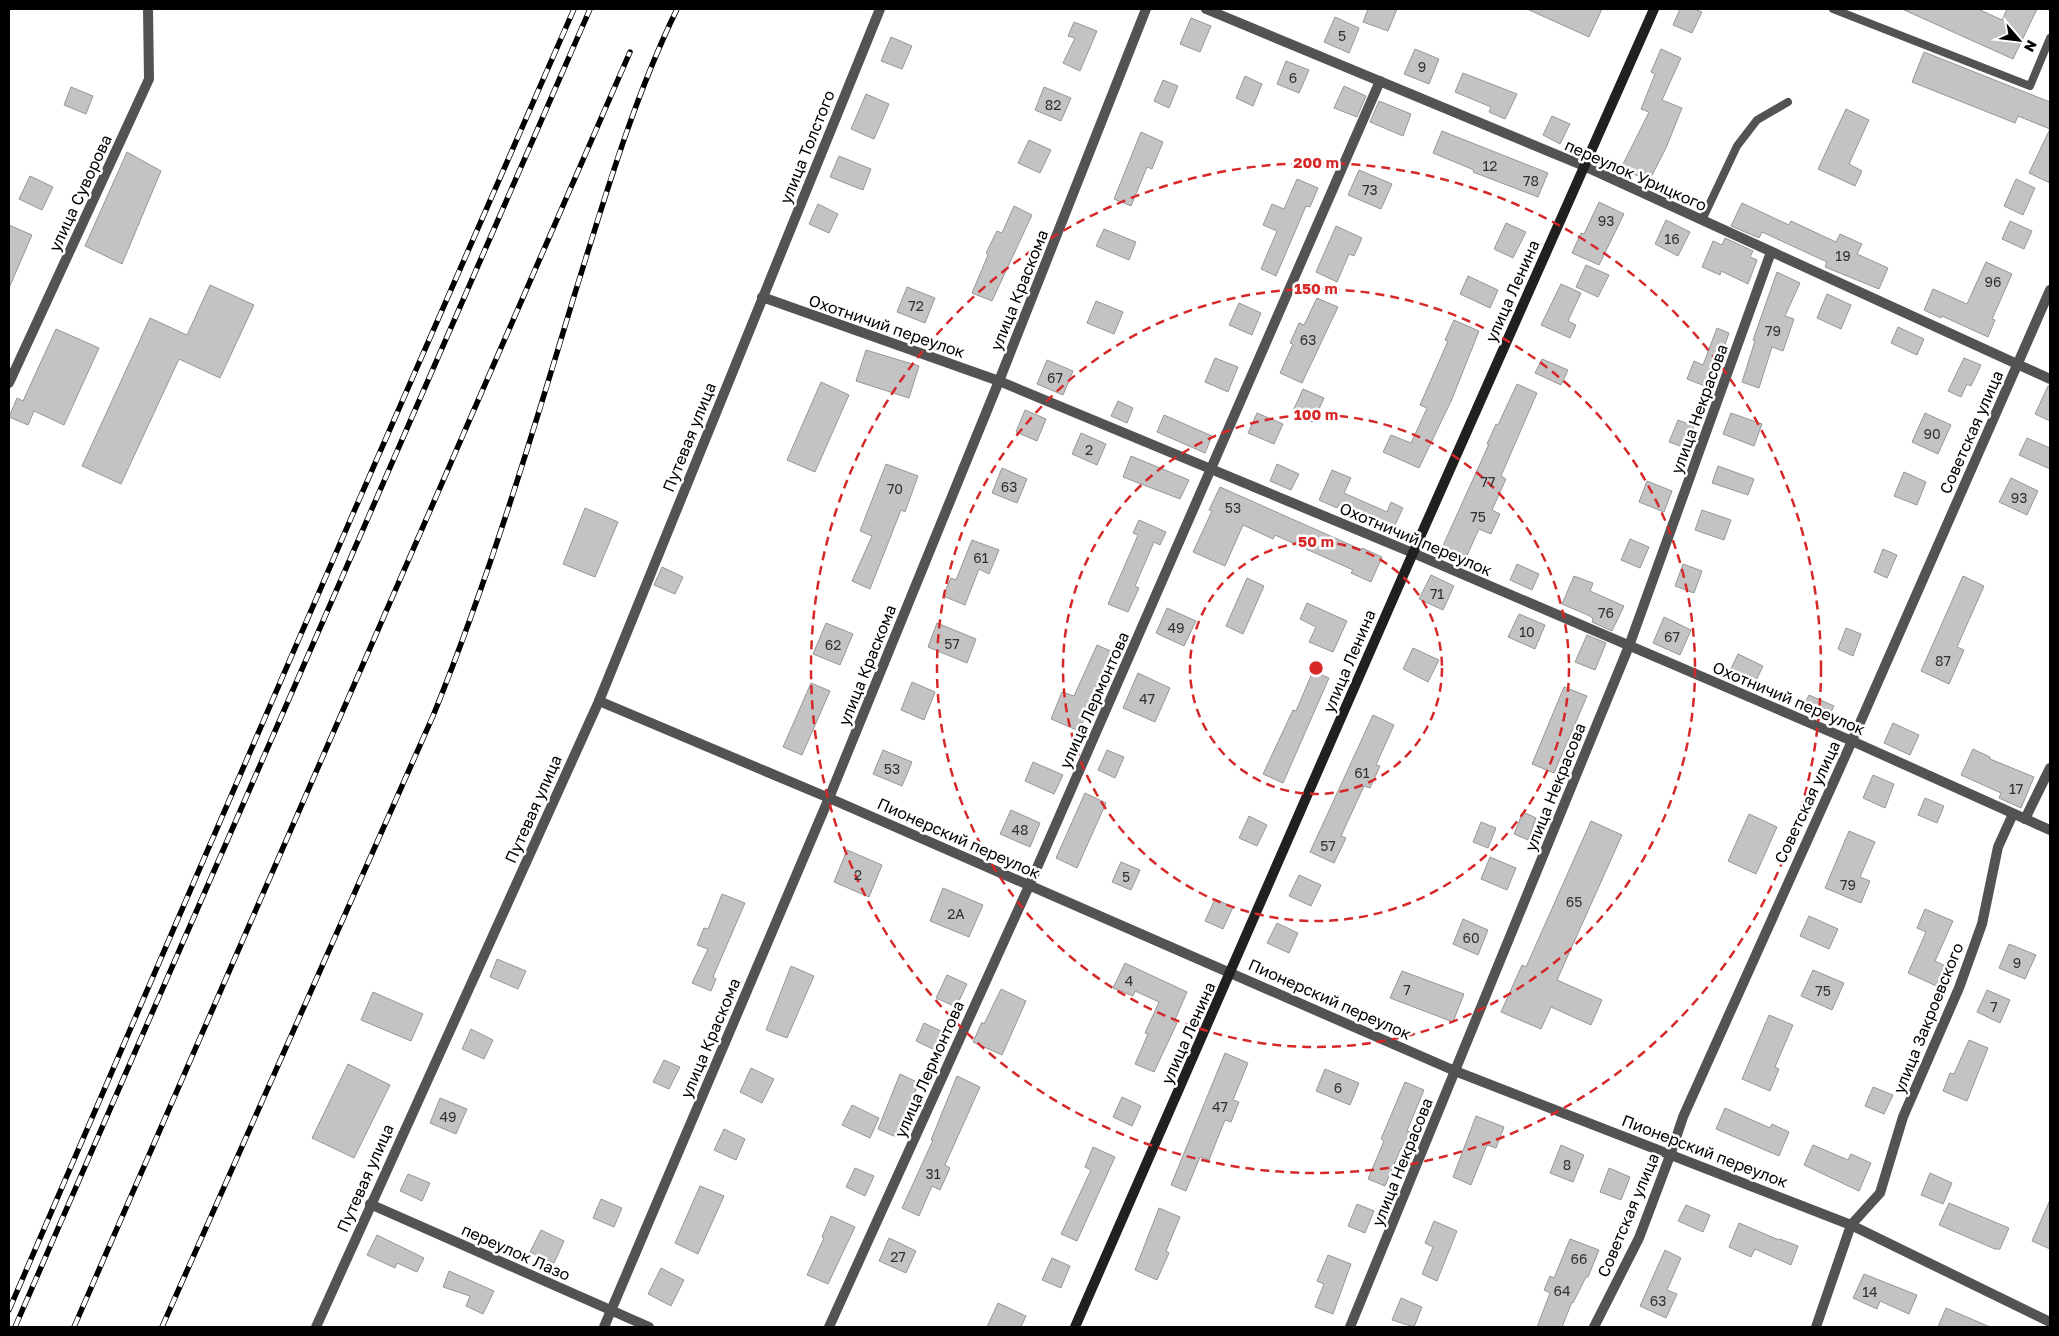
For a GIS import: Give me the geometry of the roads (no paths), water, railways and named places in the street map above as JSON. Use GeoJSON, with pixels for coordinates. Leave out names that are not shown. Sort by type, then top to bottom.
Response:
{"type":"FeatureCollection","features":[{"type":"Feature","properties":{"kind":"main road","name":"улица Ленина"},"geometry":{"type":"LineString","coordinates":[[1075,1327],[1413,553],[1654,9]]}},
{"type":"Feature","properties":{"kind":"street","name":"улица Суворова"},"geometry":{"type":"LineString","coordinates":[[9,383],[149,79],[148,9]]}},
{"type":"Feature","properties":{"kind":"street","name":"улица Толстого"},"geometry":{"type":"LineString","coordinates":[[762,297],[880,9]]}},
{"type":"Feature","properties":{"kind":"street","name":"улица Краскома"},"geometry":{"type":"LineString","coordinates":[[604,1327],[829,798],[999,381],[1146,9]]}},
{"type":"Feature","properties":{"kind":"street","name":"переулок Урицкого"},"geometry":{"type":"LineString","coordinates":[[1206,9],[1584,166],[2050,378]]}},
{"type":"Feature","properties":{"kind":"street","name":"улица Лермонтова"},"geometry":{"type":"LineString","coordinates":[[829,1327],[1029,886],[1380,81]]}},
{"type":"Feature","properties":{"kind":"street","name":"улица Некрасова"},"geometry":{"type":"LineString","coordinates":[[1350,1327],[1629,646],[1771,252]]}},
{"type":"Feature","properties":{"kind":"street","name":"Советская улица"},"geometry":{"type":"LineString","coordinates":[[1594,1327],[1639,1238],[1683,1117],[1852,741],[2050,290]]}},
{"type":"Feature","properties":{"kind":"street","name":"Охотничий переулок"},"geometry":{"type":"LineString","coordinates":[[762,297],[999,381],[1413,553],[1852,741],[2050,830]]}},
{"type":"Feature","properties":{"kind":"street","name":"Путевая улица"},"geometry":{"type":"LineString","coordinates":[[316,1327],[599,701],[762,297]]}},
{"type":"Feature","properties":{"kind":"street","name":"Пионерский переулок"},"geometry":{"type":"LineString","coordinates":[[599,701],[829,798],[1455,1071],[1671,1153],[1851,1225],[2050,1322]]}},
{"type":"Feature","properties":{"kind":"street"},"geometry":{"type":"LineString","coordinates":[[2025,819],[2050,768]]}},
{"type":"Feature","properties":{"kind":"street","name":"улица Закроевского"},"geometry":{"type":"LineString","coordinates":[[1851,1225],[1880,1193],[1903,1117],[1959,988],[1982,924],[1998,847],[2013,814]]}},
{"type":"Feature","properties":{"kind":"street","name":"переулок Лазо"},"geometry":{"type":"LineString","coordinates":[[370,1204],[649,1327]]}},
{"type":"Feature","properties":{"kind":"street"},"geometry":{"type":"LineString","coordinates":[[1816,1327],[1851,1225]]}},
{"type":"Feature","properties":{"kind":"lane"},"geometry":{"type":"LineString","coordinates":[[1833,9],[2030,86],[2050,38]]}},
{"type":"Feature","properties":{"kind":"lane"},"geometry":{"type":"LineString","coordinates":[[1702,220],[1737,146],[1757,120],[1788,102]]}},
{"type":"Feature","properties":{"kind":"railway"},"geometry":{"type":"LineString","coordinates":[[9,1310],[355,509],[574,9]]}},
{"type":"Feature","properties":{"kind":"railway"},"geometry":{"type":"LineString","coordinates":[[15,1327],[590,9]]}},
{"type":"Feature","properties":{"kind":"railway"},"geometry":{"type":"LineString","coordinates":[[162,1327],[433,716],[473,612],[509,506],[597,221],[633,114],[661,43],[677,9]]}},
{"type":"Feature","properties":{"kind":"railway"},"geometry":{"type":"LineString","coordinates":[[74,1327],[630,52]]}}]}
